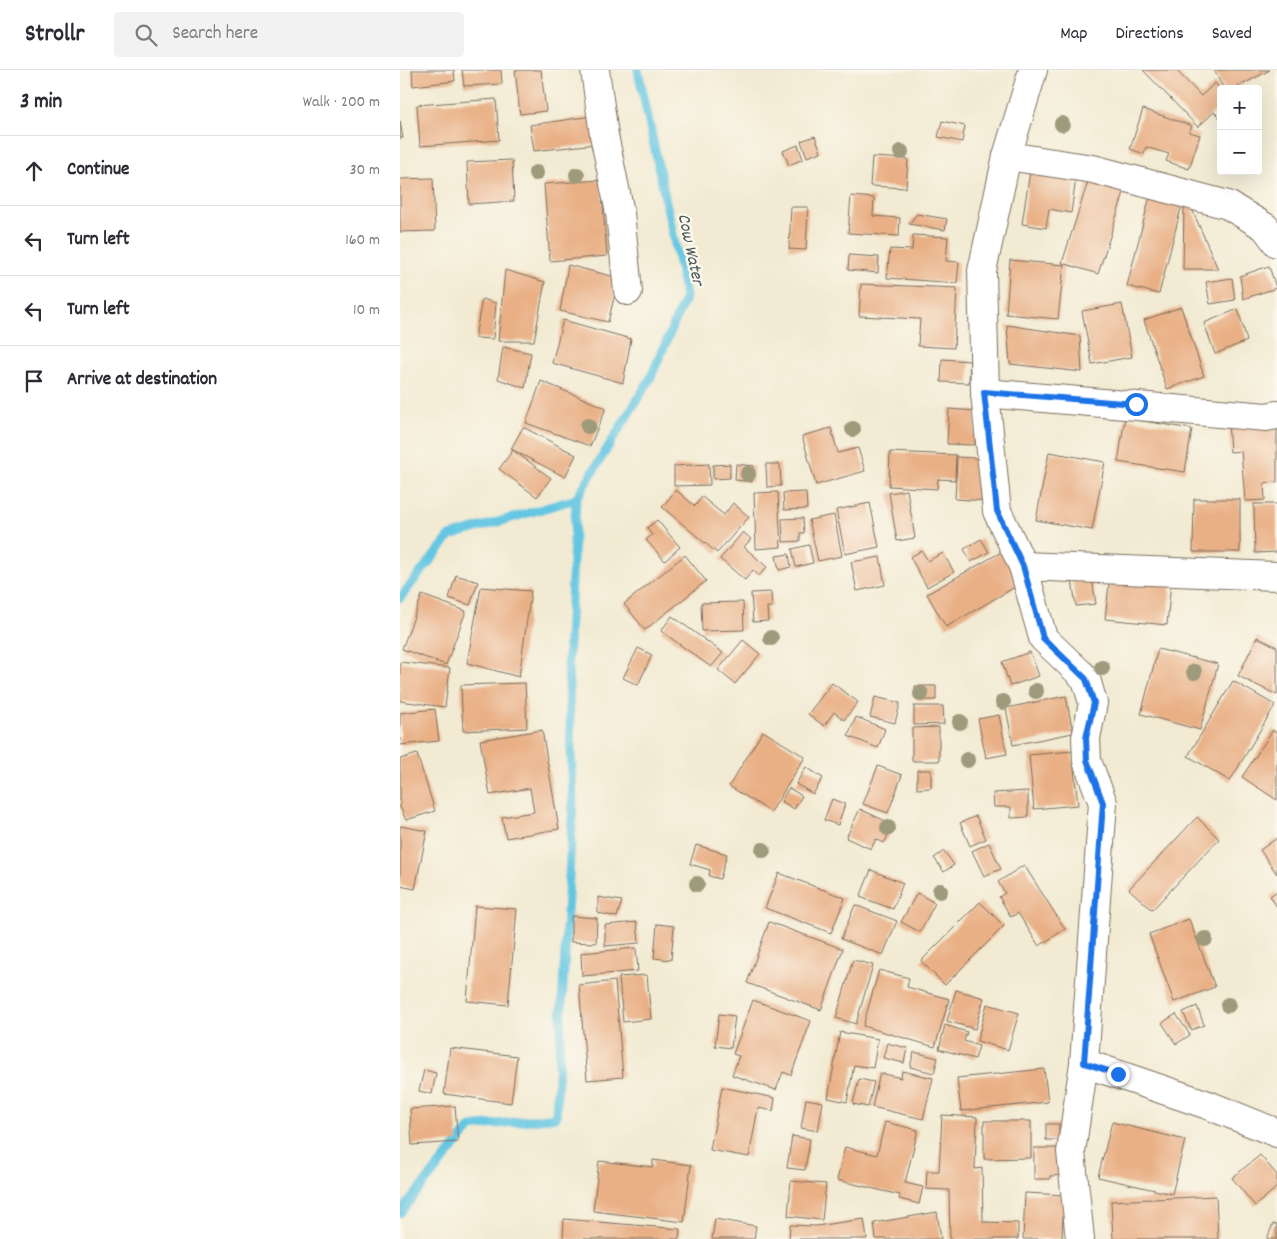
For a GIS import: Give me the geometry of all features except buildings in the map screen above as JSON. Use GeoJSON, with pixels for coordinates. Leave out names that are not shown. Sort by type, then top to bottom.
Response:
{"type":"FeatureCollection","features":[{"type":"Feature","properties":{"kind":"street"},"geometry":{"type":"LineString","coordinates":[[595,70],[604,135],[620,213],[628,291]]}},
{"type":"Feature","properties":{"kind":"street"},"geometry":{"type":"LineString","coordinates":[[1033,70],[1007,156],[982,271],[984,392],[997,511],[1023,566],[1043,638],[1086,679],[1094,703],[1086,738],[1087,760],[1103,803],[1084,1063],[1070,1152],[1080,1239]]}},
{"type":"Feature","properties":{"kind":"street"},"geometry":{"type":"LineString","coordinates":[[1007,156],[1094,169],[1228,205],[1265,227],[1277,243]]}},
{"type":"Feature","properties":{"kind":"street"},"geometry":{"type":"LineString","coordinates":[[984,392],[1266,417],[1277,415]]}},
{"type":"Feature","properties":{"kind":"street"},"geometry":{"type":"LineString","coordinates":[[1023,566],[1277,576]]}},
{"type":"Feature","properties":{"kind":"street"},"geometry":{"type":"LineString","coordinates":[[1084,1063],[1208,1105],[1277,1132]]}},
{"type":"Feature","properties":{"kind":"waterway","name":"Cow Water"},"geometry":{"type":"LineString","coordinates":[[400,1213],[471,1127],[556,1117],[573,803],[568,661],[576,499],[650,379],[686,296],[638,70]]}},
{"type":"Feature","properties":{"kind":"waterway"},"geometry":{"type":"LineString","coordinates":[[400,598],[450,536],[576,499]]}},
{"type":"Feature","properties":{"kind":"route"},"geometry":{"type":"LineString","coordinates":[[1118,1074],[1084,1063],[1103,803],[1087,760],[1086,738],[1094,703],[1086,679],[1043,638],[1023,566],[997,511],[984,392],[1136,404]]}}]}
